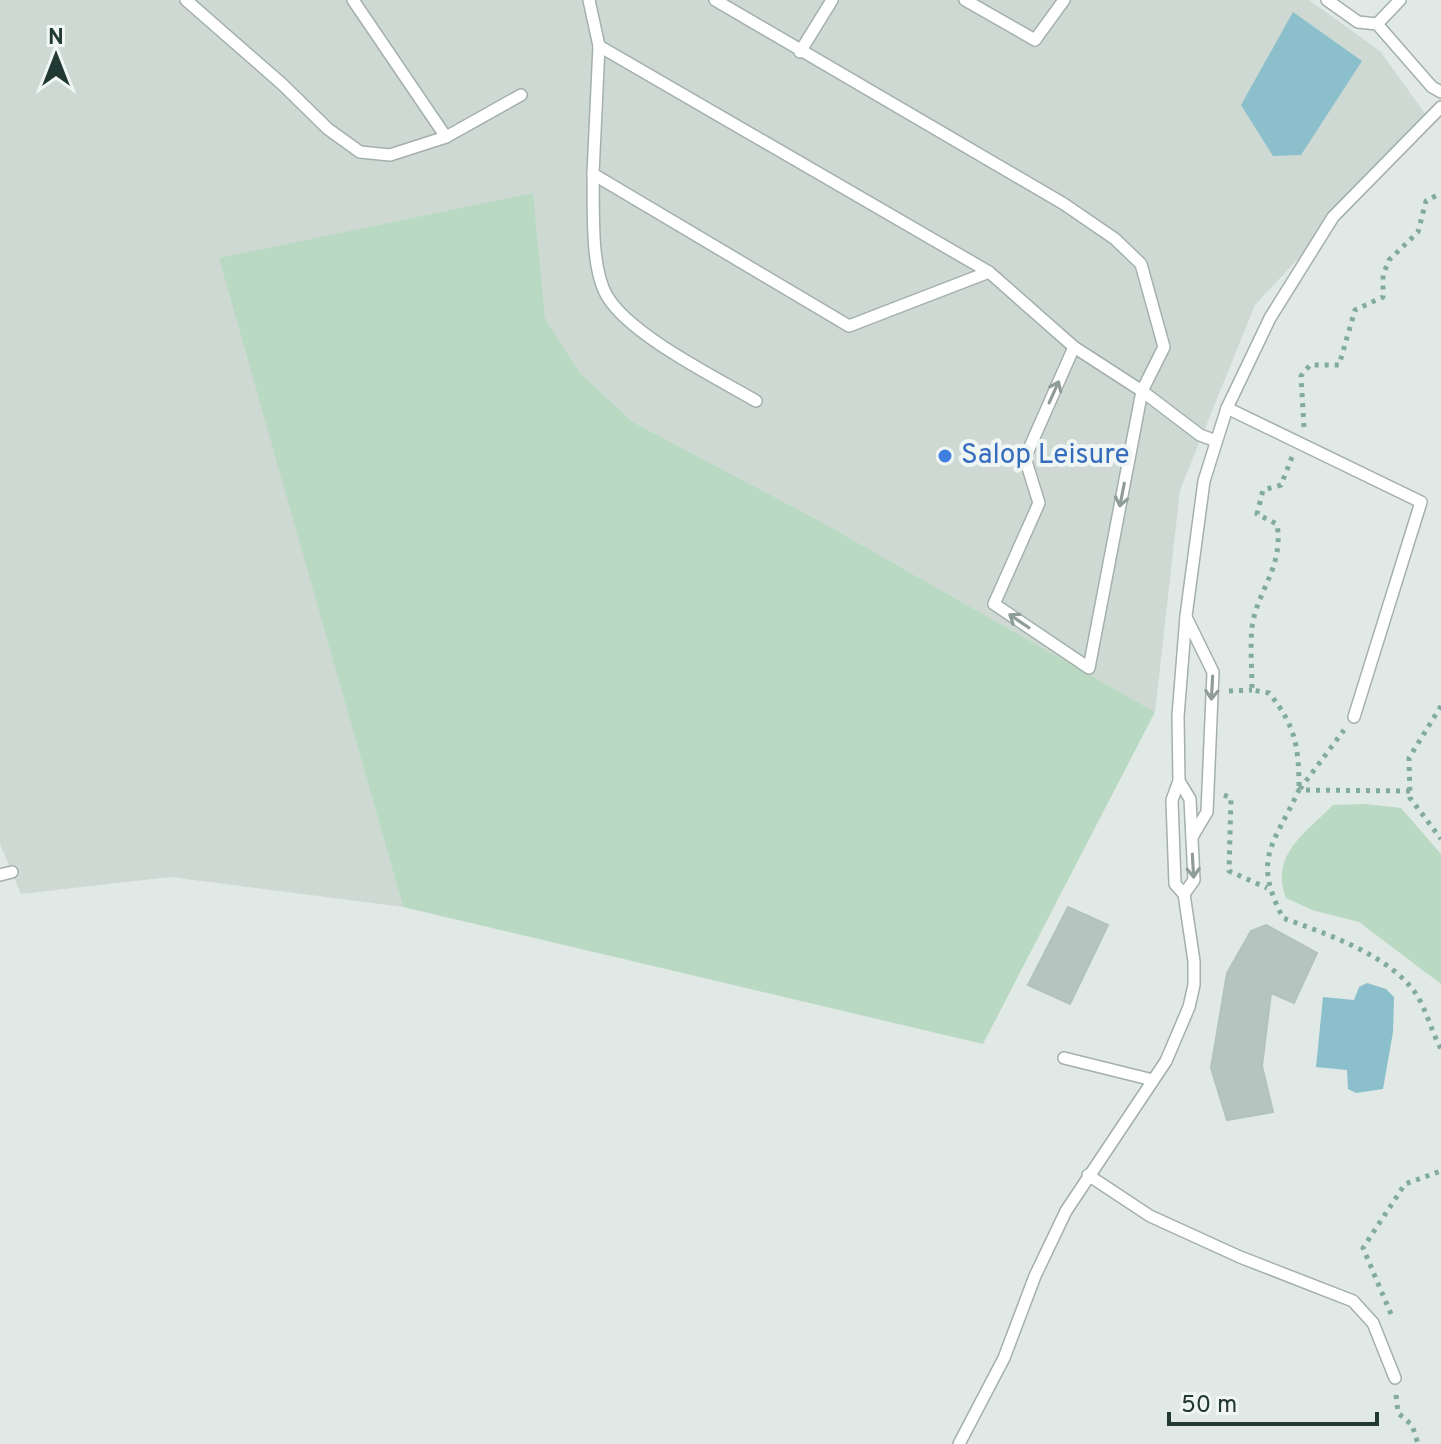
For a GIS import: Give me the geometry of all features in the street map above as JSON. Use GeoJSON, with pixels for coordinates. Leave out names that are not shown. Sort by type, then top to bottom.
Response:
{"type":"FeatureCollection","features":[{"type":"Feature","properties":{"kind":"lane"},"geometry":{"type":"LineString","coordinates":[[186,0],[328,129],[360,152],[390,155],[446,137],[521,95]]}},
{"type":"Feature","properties":{"kind":"lane"},"geometry":{"type":"LineString","coordinates":[[353,0],[446,137]]}},
{"type":"Feature","properties":{"kind":"lane"},"geometry":{"type":"LineString","coordinates":[[589,0],[599,46],[593,174],[599,270],[605,294],[620,313],[644,333],[756,401]]}},
{"type":"Feature","properties":{"kind":"lane"},"geometry":{"type":"LineString","coordinates":[[715,0],[1064,204],[1115,239],[1141,264],[1164,347],[1142,391],[1089,668],[994,604],[1039,503],[1025,458],[1074,347]]}},
{"type":"Feature","properties":{"kind":"lane"},"geometry":{"type":"LineString","coordinates":[[800,52],[832,0]]}},
{"type":"Feature","properties":{"kind":"lane"},"geometry":{"type":"LineString","coordinates":[[965,0],[1035,40],[1064,0]]}},
{"type":"Feature","properties":{"kind":"lane"},"geometry":{"type":"LineString","coordinates":[[1327,0],[1358,22],[1377,24],[1432,87],[1441,92]]}},
{"type":"Feature","properties":{"kind":"lane"},"geometry":{"type":"LineString","coordinates":[[1377,24],[1400,0]]}},
{"type":"Feature","properties":{"kind":"lane"},"geometry":{"type":"LineString","coordinates":[[599,46],[989,272],[1074,347],[1142,391],[1200,435],[1216,441]]}},
{"type":"Feature","properties":{"kind":"lane"},"geometry":{"type":"LineString","coordinates":[[959,1444],[1004,1358],[1048,1247],[1088,1175],[1177,1040],[1194,985],[1184,894],[1175,884],[1172,800],[1179,781],[1178,716],[1186,616],[1204,481],[1227,408],[1270,318],[1333,217],[1441,107]]}},
{"type":"Feature","properties":{"kind":"lane"},"geometry":{"type":"LineString","coordinates":[[593,174],[849,326],[989,272]]}},
{"type":"Feature","properties":{"kind":"lane"},"geometry":{"type":"LineString","coordinates":[[1227,408],[1421,502],[1354,717]]}},
{"type":"Feature","properties":{"kind":"lane"},"geometry":{"type":"LineString","coordinates":[[1186,616],[1213,672],[1207,812],[1192,837]]}},
{"type":"Feature","properties":{"kind":"lane"},"geometry":{"type":"LineString","coordinates":[[1179,781],[1190,799],[1194,880],[1184,894]]}},
{"type":"Feature","properties":{"kind":"lane"},"geometry":{"type":"LineString","coordinates":[[1064,1058],[1153,1080]]}},
{"type":"Feature","properties":{"kind":"lane"},"geometry":{"type":"LineString","coordinates":[[1088,1175],[1150,1216],[1240,1257],[1353,1301],[1373,1323],[1395,1378]]}},
{"type":"Feature","properties":{"kind":"path"},"geometry":{"type":"LineString","coordinates":[[1299,790],[1299,757],[1291,724],[1269,693],[1252,690],[1253,625],[1269,587],[1280,541],[1277,524],[1257,514],[1263,490],[1281,485],[1305,434],[1301,376],[1310,365],[1339,365],[1355,310],[1383,297],[1383,275],[1389,260],[1418,232],[1426,201],[1441,193]]}},
{"type":"Feature","properties":{"kind":"path"},"geometry":{"type":"LineString","coordinates":[[1441,706],[1409,758],[1410,798],[1441,839]]}},
{"type":"Feature","properties":{"kind":"path"},"geometry":{"type":"LineString","coordinates":[[1354,717],[1299,790],[1265,863],[1267,888],[1283,918],[1345,941],[1383,963],[1417,995],[1441,1049]]}},
{"type":"Feature","properties":{"kind":"path"},"geometry":{"type":"LineString","coordinates":[[1207,790],[1231,798],[1229,871],[1267,888]]}},
{"type":"Feature","properties":{"kind":"path"},"geometry":{"type":"LineString","coordinates":[[1299,790],[1410,791]]}},
{"type":"Feature","properties":{"kind":"path"},"geometry":{"type":"LineString","coordinates":[[1396,1328],[1379,1279],[1363,1248],[1405,1184],[1441,1171]]}},
{"type":"Feature","properties":{"kind":"path"},"geometry":{"type":"LineString","coordinates":[[1395,1378],[1398,1413],[1412,1425],[1418,1444]]}},
{"type":"Feature","properties":{"kind":"shaded area","name":"Salop Leisure"},"geometry":{"type":"Polygon","coordinates":[[[0,0],[1309,0],[1380,51],[1429,119],[1255,305],[1180,490],[1155,712],[818,520],[633,422],[580,373],[545,318],[532,194],[220,258],[403,907],[170,877],[21,894],[0,844],[0,0]]]}},
{"type":"Feature","properties":{"kind":"green space"},"geometry":{"type":"Polygon","coordinates":[[[533,193],[545,318],[580,373],[633,422],[818,520],[1155,712],[983,1044],[403,907],[219,258],[533,193]]]}},
{"type":"Feature","properties":{"kind":"green space"},"geometry":{"type":"Polygon","coordinates":[[[1365,804],[1401,808],[1441,854],[1441,984],[1359,922],[1312,910],[1286,898],[1282,883],[1283,869],[1293,846],[1333,805],[1365,804]]]}},
{"type":"Feature","properties":{"kind":"water"},"geometry":{"type":"Polygon","coordinates":[[[1293,12],[1362,61],[1301,155],[1273,156],[1241,105],[1293,12]]]}},
{"type":"Feature","properties":{"kind":"water"},"geometry":{"type":"Polygon","coordinates":[[[1367,983],[1386,989],[1394,997],[1393,1032],[1383,1089],[1356,1093],[1348,1089],[1347,1070],[1316,1067],[1323,997],[1354,1000],[1359,987],[1367,983]]]}},
{"type":"Feature","properties":{"kind":"building"},"geometry":{"type":"Polygon","coordinates":[[[1068,907],[1108,925],[1070,1004],[1028,985],[1068,907]]]}},
{"type":"Feature","properties":{"kind":"building"},"geometry":{"type":"Polygon","coordinates":[[[1266,925],[1317,953],[1294,1003],[1271,993],[1262,1066],[1273,1112],[1227,1120],[1211,1068],[1227,973],[1251,931],[1266,925]]]}},
{"type":"Feature","properties":{"kind":"place","name":"Salop Leisure"},"geometry":{"type":"Point","coordinates":[945,456]}}]}
